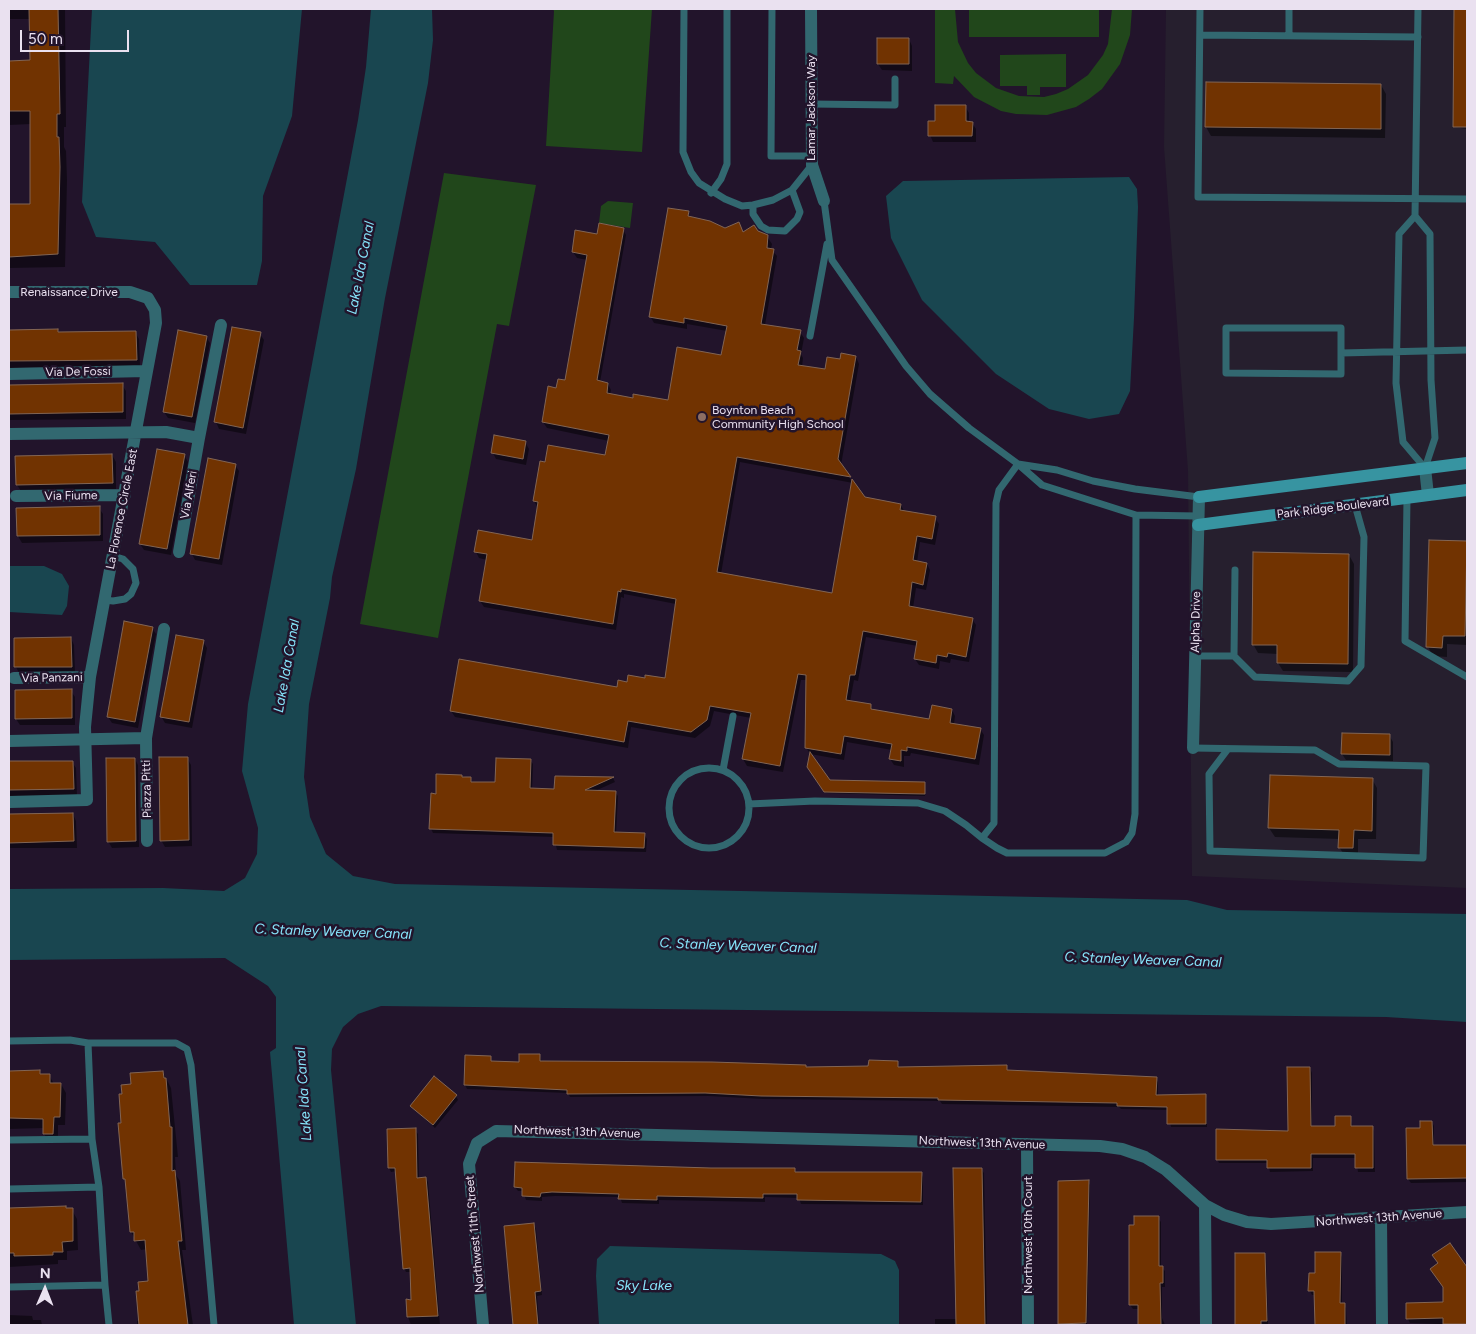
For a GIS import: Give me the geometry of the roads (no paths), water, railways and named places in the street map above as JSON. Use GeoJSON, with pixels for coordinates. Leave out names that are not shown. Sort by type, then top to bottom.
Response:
{"type":"FeatureCollection","features":[{"type":"Feature","properties":{"kind":"street","name":"Lamar Jackson Way"},"geometry":{"type":"LineString","coordinates":[[811,9],[812,160]]}},
{"type":"Feature","properties":{"kind":"street"},"geometry":{"type":"LineString","coordinates":[[812,160],[824,201]]}},
{"type":"Feature","properties":{"kind":"street","name":"Renaissance Drive"},"geometry":{"type":"LineString","coordinates":[[9,292],[130,292]]}},
{"type":"Feature","properties":{"kind":"street","name":"La Florence Circle East"},"geometry":{"type":"LineString","coordinates":[[9,802],[87,800],[85,741],[90,677],[125,495],[146,371],[156,328],[155,310],[148,298],[130,292]]}},
{"type":"Feature","properties":{"kind":"street","name":"Via Alferi"},"geometry":{"type":"LineString","coordinates":[[178,552],[221,325]]}},
{"type":"Feature","properties":{"kind":"street","name":"Via De Fossi"},"geometry":{"type":"LineString","coordinates":[[9,374],[146,371]]}},
{"type":"Feature","properties":{"kind":"street"},"geometry":{"type":"LineString","coordinates":[[9,434],[166,432],[199,438]]}},
{"type":"Feature","properties":{"kind":"street"},"geometry":{"type":"LineString","coordinates":[[1199,496],[1467,462]]}},
{"type":"Feature","properties":{"kind":"street"},"geometry":{"type":"LineString","coordinates":[[1425,468],[1428,495]]}},
{"type":"Feature","properties":{"kind":"street","name":"Park Ridge Boulevard"},"geometry":{"type":"LineString","coordinates":[[1198,520],[1355,505],[1467,490]]}},
{"type":"Feature","properties":{"kind":"street","name":"Via Fiume"},"geometry":{"type":"LineString","coordinates":[[16,496],[125,495]]}},
{"type":"Feature","properties":{"kind":"street","name":"Alpha Drive"},"geometry":{"type":"LineString","coordinates":[[1193,748],[1199,496]]}},
{"type":"Feature","properties":{"kind":"street"},"geometry":{"type":"LineString","coordinates":[[9,741],[85,741],[146,738],[164,629]]}},
{"type":"Feature","properties":{"kind":"street","name":"Via Panzani"},"geometry":{"type":"LineString","coordinates":[[14,678],[90,677]]}},
{"type":"Feature","properties":{"kind":"street","name":"Piazza Pitti"},"geometry":{"type":"LineString","coordinates":[[146,738],[147,841]]}},
{"type":"Feature","properties":{"kind":"street","name":"Northwest 13th Avenue"},"geometry":{"type":"LineString","coordinates":[[477,1144],[491,1134],[507,1130],[1100,1146],[1134,1152],[1166,1170],[1205,1205],[1235,1220],[1271,1224],[1381,1219],[1467,1212]]}},
{"type":"Feature","properties":{"kind":"street","name":"Northwest 11th Street"},"geometry":{"type":"LineString","coordinates":[[477,1144],[469,1164],[483,1325]]}},
{"type":"Feature","properties":{"kind":"street","name":"Northwest 10th Court"},"geometry":{"type":"LineString","coordinates":[[1027,1144],[1028,1325]]}},
{"type":"Feature","properties":{"kind":"street"},"geometry":{"type":"LineString","coordinates":[[1205,1205],[1206,1325]]}},
{"type":"Feature","properties":{"kind":"street"},"geometry":{"type":"LineString","coordinates":[[1381,1219],[1382,1325]]}},
{"type":"Feature","properties":{"kind":"lane","name":"Lamar Jackson Way"},"geometry":{"type":"LineString","coordinates":[[684,9],[683,152],[691,172],[699,183],[711,192],[742,206],[752,205],[773,200],[792,190],[812,160]]}},
{"type":"Feature","properties":{"kind":"lane"},"geometry":{"type":"LineString","coordinates":[[711,192],[727,164],[727,9]]}},
{"type":"Feature","properties":{"kind":"lane"},"geometry":{"type":"LineString","coordinates":[[772,9],[771,156],[812,160]]}},
{"type":"Feature","properties":{"kind":"lane"},"geometry":{"type":"LineString","coordinates":[[1200,9],[1198,197],[1467,199]]}},
{"type":"Feature","properties":{"kind":"lane"},"geometry":{"type":"LineString","coordinates":[[1289,9],[1289,36]]}},
{"type":"Feature","properties":{"kind":"lane"},"geometry":{"type":"LineString","coordinates":[[1418,9],[1415,216],[1399,234],[1396,382],[1403,442],[1425,468]]}},
{"type":"Feature","properties":{"kind":"lane"},"geometry":{"type":"LineString","coordinates":[[1200,35],[1418,37]]}},
{"type":"Feature","properties":{"kind":"lane"},"geometry":{"type":"LineString","coordinates":[[811,104],[895,105],[895,79]]}},
{"type":"Feature","properties":{"kind":"lane"},"geometry":{"type":"LineString","coordinates":[[752,205],[754,214],[761,226],[768,230],[785,231],[797,220],[800,212],[792,190]]}},
{"type":"Feature","properties":{"kind":"lane"},"geometry":{"type":"LineString","coordinates":[[824,201],[832,260],[906,366],[930,394],[969,428],[1018,464],[1042,485],[1136,515],[1198,520]]}},
{"type":"Feature","properties":{"kind":"lane"},"geometry":{"type":"LineString","coordinates":[[1415,216],[1430,234],[1431,351],[1435,438],[1425,468]]}},
{"type":"Feature","properties":{"kind":"lane"},"geometry":{"type":"LineString","coordinates":[[810,336],[828,239]]}},
{"type":"Feature","properties":{"kind":"lane"},"geometry":{"type":"LineString","coordinates":[[1226,328],[1341,328],[1341,353],[1341,374],[1226,373],[1226,328]]}},
{"type":"Feature","properties":{"kind":"lane"},"geometry":{"type":"LineString","coordinates":[[1341,353],[1467,350]]}},
{"type":"Feature","properties":{"kind":"lane"},"geometry":{"type":"LineString","coordinates":[[1018,464],[1057,470],[1093,481],[1126,487],[1199,496]]}},
{"type":"Feature","properties":{"kind":"lane"},"geometry":{"type":"LineString","coordinates":[[982,838],[994,823],[996,503],[998,490],[1018,464]]}},
{"type":"Feature","properties":{"kind":"lane"},"geometry":{"type":"LineString","coordinates":[[1407,498],[1405,641],[1467,677]]}},
{"type":"Feature","properties":{"kind":"lane"},"geometry":{"type":"LineString","coordinates":[[1195,656],[1234,656],[1255,677],[1348,681],[1361,666],[1364,537],[1355,505]]}},
{"type":"Feature","properties":{"kind":"lane"},"geometry":{"type":"LineString","coordinates":[[749,804],[798,801],[918,803],[945,811],[982,838],[1007,853],[1086,855],[1105,853],[1116,849],[1126,842],[1132,833],[1135,814],[1136,515]]}},
{"type":"Feature","properties":{"kind":"lane"},"geometry":{"type":"LineString","coordinates":[[105,600],[124,599],[131,594],[136,583],[133,568],[123,559],[113,556]]}},
{"type":"Feature","properties":{"kind":"lane"},"geometry":{"type":"LineString","coordinates":[[1234,656],[1235,570]]}},
{"type":"Feature","properties":{"kind":"lane"},"geometry":{"type":"LineString","coordinates":[[723,770],[733,716]]}},
{"type":"Feature","properties":{"kind":"lane"},"geometry":{"type":"LineString","coordinates":[[1193,748],[1315,750],[1339,764],[1426,766],[1423,858],[1210,851],[1209,774],[1228,750]]}},
{"type":"Feature","properties":{"kind":"lane"},"geometry":{"type":"LineString","coordinates":[[714,767],[723,770],[731,774],[744,786],[749,804],[747,822],[730,842],[722,846],[704,848],[695,846],[680,836],[670,820],[668,812],[671,794],[681,779],[696,769],[714,767]]}},
{"type":"Feature","properties":{"kind":"lane"},"geometry":{"type":"LineString","coordinates":[[9,1041],[70,1040],[88,1043],[176,1043],[187,1049],[192,1075],[214,1325]]}},
{"type":"Feature","properties":{"kind":"lane"},"geometry":{"type":"LineString","coordinates":[[88,1043],[92,1139],[99,1187],[109,1325]]}},
{"type":"Feature","properties":{"kind":"lane"},"geometry":{"type":"LineString","coordinates":[[9,1140],[92,1139]]}},
{"type":"Feature","properties":{"kind":"lane"},"geometry":{"type":"LineString","coordinates":[[9,1189],[99,1187]]}},
{"type":"Feature","properties":{"kind":"lane"},"geometry":{"type":"LineString","coordinates":[[9,1287],[105,1285]]}},
{"type":"Feature","properties":{"kind":"water"},"geometry":{"type":"Polygon","coordinates":[[[92,9],[302,9],[292,116],[263,196],[262,261],[257,285],[190,285],[155,242],[96,237],[82,202],[92,9]]]}},
{"type":"Feature","properties":{"kind":"water"},"geometry":{"type":"Polygon","coordinates":[[[371,9],[432,9],[433,40],[428,83],[385,298],[356,469],[332,577],[330,598],[309,704],[304,777],[310,817],[326,854],[353,876],[395,884],[1187,900],[1227,910],[1467,914],[1467,1022],[1386,1017],[381,1006],[358,1014],[343,1027],[332,1049],[331,1070],[356,1325],[294,1325],[270,1052],[276,1048],[276,997],[268,986],[225,958],[9,960],[9,889],[163,888],[224,891],[245,878],[257,854],[258,828],[242,771],[248,704],[358,120],[366,67],[371,9]]]}},
{"type":"Feature","properties":{"kind":"water"},"geometry":{"type":"Polygon","coordinates":[[[1129,177],[1137,189],[1138,207],[1134,318],[1130,391],[1119,414],[1089,419],[1049,409],[996,374],[922,300],[891,238],[886,196],[903,181],[1129,177]]]}},
{"type":"Feature","properties":{"kind":"water"},"geometry":{"type":"Polygon","coordinates":[[[9,566],[44,566],[62,574],[69,586],[67,606],[62,615],[9,612],[9,566]]]}},
{"type":"Feature","properties":{"kind":"water","name":"Sky Lake"},"geometry":{"type":"Polygon","coordinates":[[[610,1246],[881,1254],[895,1261],[899,1270],[899,1325],[599,1325],[596,1276],[597,1259],[610,1246]]]}},
{"type":"Feature","properties":{"kind":"place","name":"Boynton Beach Community High School"},"geometry":{"type":"Point","coordinates":[702,417]}},
{"type":"Feature","properties":{"kind":"water label","name":"Lake Ida Canal"},"geometry":{"type":"Point","coordinates":[361,268]}},
{"type":"Feature","properties":{"kind":"water label","name":"Lake Ida Canal"},"geometry":{"type":"Point","coordinates":[287,666]}},
{"type":"Feature","properties":{"kind":"water label","name":"C. Stanley Weaver Canal"},"geometry":{"type":"Point","coordinates":[333,932]}},
{"type":"Feature","properties":{"kind":"water label","name":"C. Stanley Weaver Canal"},"geometry":{"type":"Point","coordinates":[738,946]}},
{"type":"Feature","properties":{"kind":"water label","name":"C. Stanley Weaver Canal"},"geometry":{"type":"Point","coordinates":[1143,960]}},
{"type":"Feature","properties":{"kind":"water label","name":"Lake Ida Canal"},"geometry":{"type":"Point","coordinates":[304,1094]}}]}
